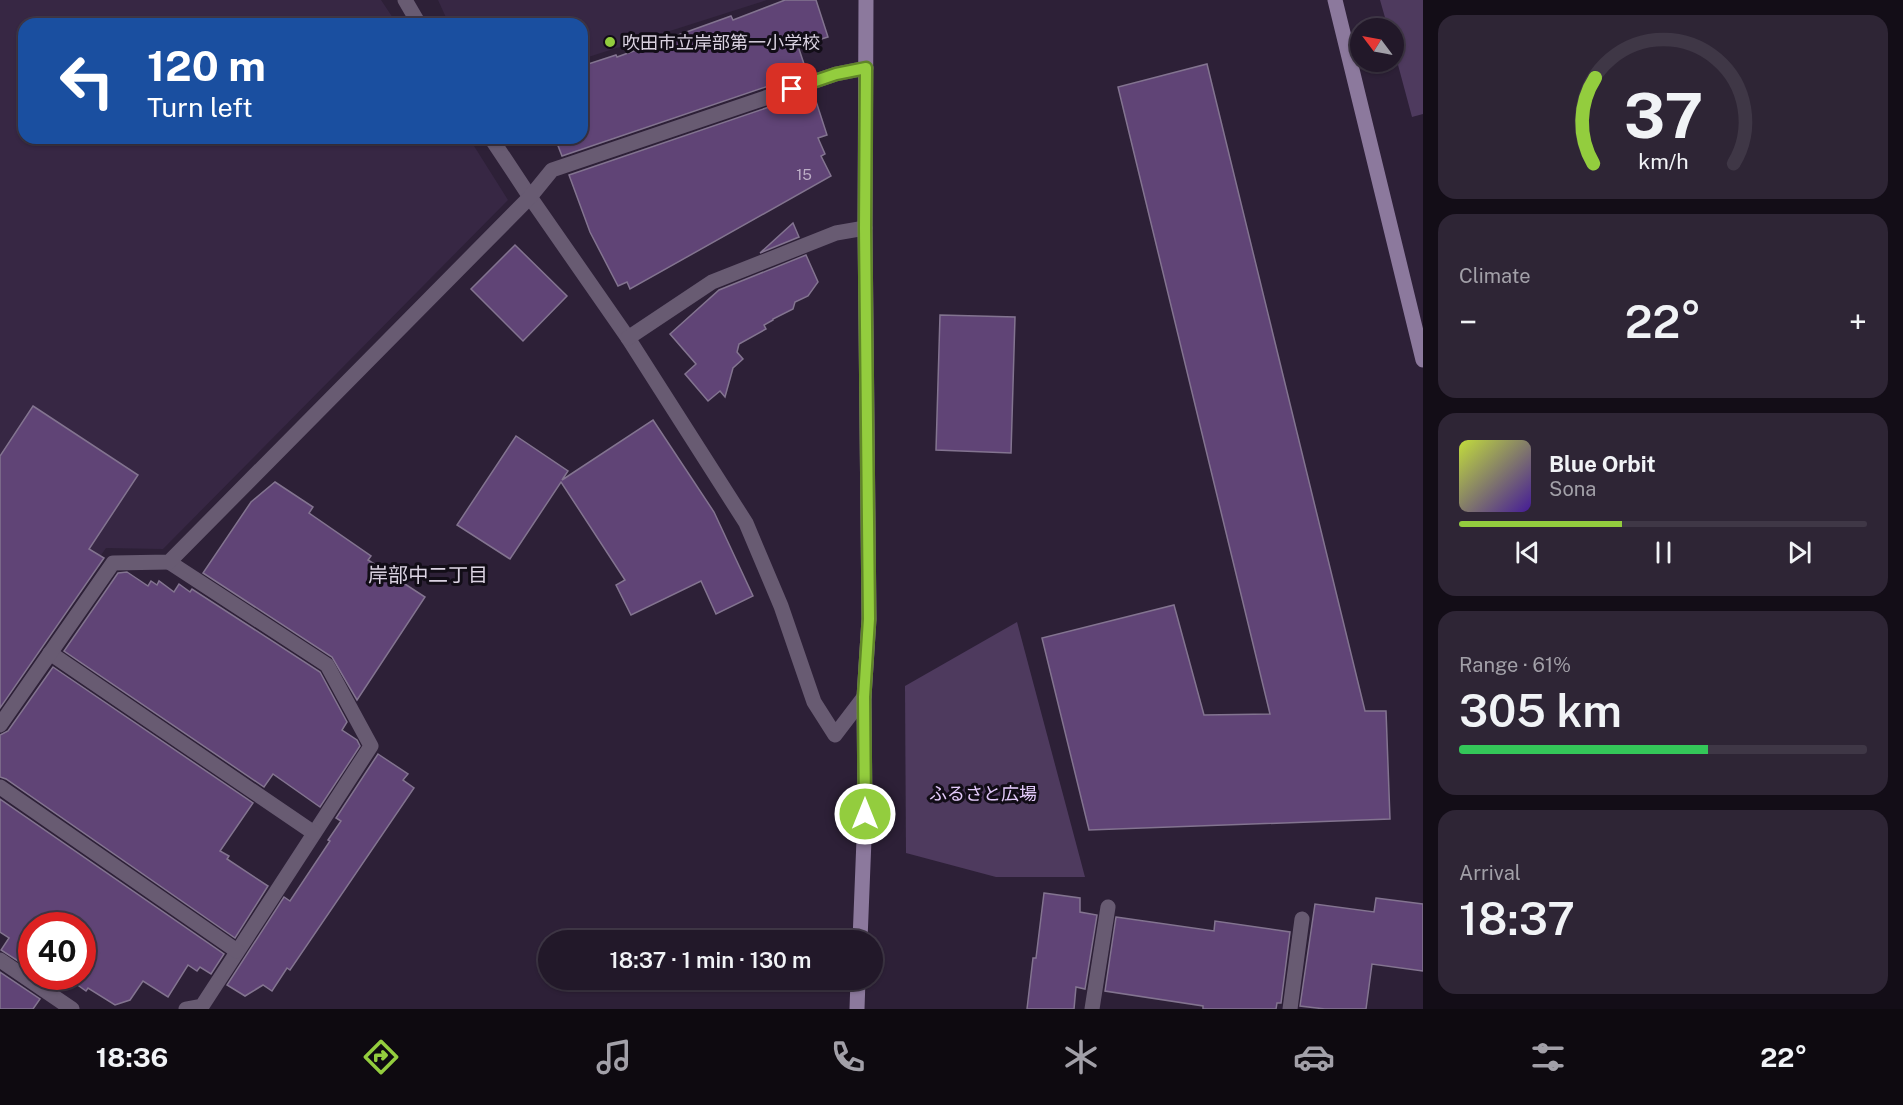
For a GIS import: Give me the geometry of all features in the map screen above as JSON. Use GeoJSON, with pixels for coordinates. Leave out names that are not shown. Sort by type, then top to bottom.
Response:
{"type":"FeatureCollection","features":[{"type":"Feature","properties":{"kind":"street"},"geometry":{"type":"LineString","coordinates":[[405,0],[416,18]]}},
{"type":"Feature","properties":{"kind":"street"},"geometry":{"type":"LineString","coordinates":[[860,930],[865,814],[864,697],[869,619],[865,228],[866,0]]}},
{"type":"Feature","properties":{"kind":"street"},"geometry":{"type":"LineString","coordinates":[[1335,0],[1423,360]]}},
{"type":"Feature","properties":{"kind":"street"},"geometry":{"type":"LineString","coordinates":[[169,562],[530,197],[552,170],[836,74],[866,68]]}},
{"type":"Feature","properties":{"kind":"street"},"geometry":{"type":"LineString","coordinates":[[495,144],[628,338],[746,523],[781,606],[814,702],[834,735],[864,697]]}},
{"type":"Feature","properties":{"kind":"street"},"geometry":{"type":"LineString","coordinates":[[628,338],[712,282],[836,233],[865,228]]}},
{"type":"Feature","properties":{"kind":"street"},"geometry":{"type":"LineString","coordinates":[[0,725],[113,562],[169,562],[327,665],[371,746],[202,1006],[186,1009]]}},
{"type":"Feature","properties":{"kind":"street"},"geometry":{"type":"LineString","coordinates":[[50,653],[314,833]]}},
{"type":"Feature","properties":{"kind":"street"},"geometry":{"type":"LineString","coordinates":[[0,787],[237,951]]}},
{"type":"Feature","properties":{"kind":"street"},"geometry":{"type":"LineString","coordinates":[[1092,1009],[1108,907]]}},
{"type":"Feature","properties":{"kind":"street"},"geometry":{"type":"LineString","coordinates":[[1290,1009],[1302,919]]}},
{"type":"Feature","properties":{"kind":"street"},"geometry":{"type":"LineString","coordinates":[[0,960],[72,1009]]}},
{"type":"Feature","properties":{"kind":"street"},"geometry":{"type":"LineString","coordinates":[[857,1009],[858,990]]}},
{"type":"Feature","properties":{"kind":"shaded area"},"geometry":{"type":"Polygon","coordinates":[[[0,0],[381,0],[393,18],[18,18],[18,144],[473,144],[508,200],[163,549],[106,548],[0,699],[0,0]]]}},
{"type":"Feature","properties":{"kind":"shaded area","name":"吹田市立岸部第一小学校"},"geometry":{"type":"Polygon","coordinates":[[[438,0],[767,0],[588,57],[588,18],[446,18],[438,0]]]}},
{"type":"Feature","properties":{"kind":"green space"},"geometry":{"type":"Polygon","coordinates":[[[1380,0],[1423,0],[1423,114],[1412,117],[1400,72],[1404,72],[1404,18],[1385,18],[1380,0]]]}},
{"type":"Feature","properties":{"kind":"green space","name":"ふるさと広場"},"geometry":{"type":"Polygon","coordinates":[[[1017,622],[1085,877],[996,877],[906,853],[905,686],[1017,622]]]}},
{"type":"Feature","properties":{"kind":"building"},"geometry":{"type":"Polygon","coordinates":[[[785,0],[816,0],[828,37],[798,46],[807,73],[562,156],[557,144],[588,144],[588,64],[616,55],[617,57],[731,16],[733,20],[785,0]]]}},
{"type":"Feature","properties":{"kind":"building"},"geometry":{"type":"Polygon","coordinates":[[[1207,64],[1365,711],[1386,711],[1390,819],[1089,830],[1042,638],[1174,605],[1204,715],[1270,714],[1118,87],[1207,64]]]}},
{"type":"Feature","properties":{"kind":"building"},"geometry":{"type":"Polygon","coordinates":[[[813,92],[827,135],[818,138],[825,154],[821,156],[831,176],[630,289],[627,282],[618,286],[590,232],[569,175],[813,92]]]}},
{"type":"Feature","properties":{"kind":"building"},"geometry":{"type":"Polygon","coordinates":[[[793,223],[799,237],[760,253],[793,223]]]}},
{"type":"Feature","properties":{"kind":"building"},"geometry":{"type":"Polygon","coordinates":[[[515,245],[567,296],[523,341],[471,289],[515,245]]]}},
{"type":"Feature","properties":{"kind":"building"},"geometry":{"type":"Polygon","coordinates":[[[806,255],[818,282],[808,296],[795,302],[793,309],[773,319],[764,325],[766,329],[739,344],[737,352],[743,359],[733,368],[725,397],[720,391],[708,401],[685,374],[696,364],[670,334],[719,290],[806,255]]]}},
{"type":"Feature","properties":{"kind":"building"},"geometry":{"type":"Polygon","coordinates":[[[940,315],[1015,317],[1011,453],[936,450],[940,315]]]}},
{"type":"Feature","properties":{"kind":"building"},"geometry":{"type":"Polygon","coordinates":[[[33,406],[138,475],[89,549],[104,558],[0,708],[0,456],[33,406]]]}},
{"type":"Feature","properties":{"kind":"building"},"geometry":{"type":"Polygon","coordinates":[[[653,420],[714,512],[753,596],[716,614],[701,581],[631,615],[616,585],[625,580],[561,482],[510,559],[457,525],[516,436],[568,471],[562,480],[653,420]]]}},
{"type":"Feature","properties":{"kind":"building"},"geometry":{"type":"Polygon","coordinates":[[[275,482],[313,507],[309,513],[371,556],[368,560],[425,597],[357,700],[332,657],[203,573],[251,502],[275,482]]]}},
{"type":"Feature","properties":{"kind":"building"},"geometry":{"type":"Polygon","coordinates":[[[127,572],[148,586],[151,581],[157,585],[159,581],[174,592],[179,584],[190,592],[192,589],[320,672],[347,722],[342,730],[357,740],[360,746],[320,807],[273,774],[264,787],[64,651],[118,573],[127,572]]]}},
{"type":"Feature","properties":{"kind":"building"},"geometry":{"type":"Polygon","coordinates":[[[53,667],[253,803],[220,851],[229,856],[227,859],[268,886],[235,938],[0,777],[0,735],[8,731],[53,667]]]}},
{"type":"Feature","properties":{"kind":"building"},"geometry":{"type":"Polygon","coordinates":[[[378,754],[408,774],[403,780],[414,788],[290,970],[287,968],[272,991],[263,985],[245,996],[227,985],[284,897],[290,901],[330,841],[328,840],[341,821],[336,818],[378,754]]]}},
{"type":"Feature","properties":{"kind":"building"},"geometry":{"type":"Polygon","coordinates":[[[0,799],[224,954],[211,974],[200,967],[197,971],[188,965],[168,997],[143,981],[130,1000],[115,1005],[91,990],[96,990],[96,912],[18,912],[18,961],[1,950],[9,938],[0,932],[0,799]]]}},
{"type":"Feature","properties":{"kind":"building"},"geometry":{"type":"Polygon","coordinates":[[[1044,893],[1080,898],[1080,912],[1097,915],[1085,989],[1076,987],[1074,1009],[1027,1009],[1044,893]]]}},
{"type":"Feature","properties":{"kind":"building"},"geometry":{"type":"Polygon","coordinates":[[[1376,898],[1423,904],[1423,971],[1372,964],[1366,1009],[1325,1009],[1300,1006],[1315,904],[1374,912],[1376,898]]]}},
{"type":"Feature","properties":{"kind":"building"},"geometry":{"type":"Polygon","coordinates":[[[1116,917],[1214,931],[1215,921],[1290,932],[1281,1003],[1277,1003],[1276,1009],[1203,1009],[1203,1006],[1105,991],[1116,917]]]}},
{"type":"Feature","properties":{"kind":"building"},"geometry":{"type":"Polygon","coordinates":[[[0,972],[18,984],[18,990],[27,990],[40,999],[33,1009],[0,1009],[0,972]]]}},
{"type":"Feature","properties":{"kind":"place","name":"吹田市立岸部第一小学校"},"geometry":{"type":"Point","coordinates":[610,42]}},
{"type":"Feature","properties":{"kind":"district","name":"岸部中二丁目"},"geometry":{"type":"Point","coordinates":[428,575]}},
{"type":"Feature","properties":{"kind":"route"},"geometry":{"type":"LineString","coordinates":[[792,89],[836,74],[866,68],[865,228],[869,619],[864,697],[865,814]]}}]}
